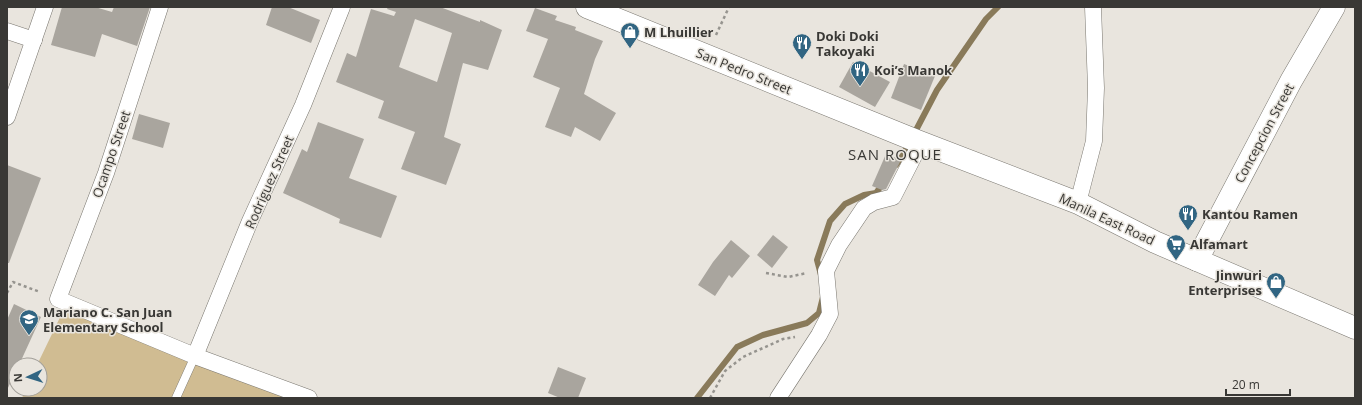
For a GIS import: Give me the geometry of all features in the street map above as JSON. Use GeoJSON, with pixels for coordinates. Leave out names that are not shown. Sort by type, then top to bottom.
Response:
{"type":"FeatureCollection","features":[{"type":"Feature","properties":{"kind":"main road","name":"San Pedro Street"},"geometry":{"type":"LineString","coordinates":[[587,7],[913,139]]}},
{"type":"Feature","properties":{"kind":"main road","name":"Concepcion Street"},"geometry":{"type":"LineString","coordinates":[[1197,260],[1291,81],[1334,7]]}},
{"type":"Feature","properties":{"kind":"main road","name":"Manila East Road"},"geometry":{"type":"LineString","coordinates":[[913,139],[1078,203],[1155,242],[1355,328]]}},
{"type":"Feature","properties":{"kind":"street"},"geometry":{"type":"LineString","coordinates":[[7,117],[45,7]]}},
{"type":"Feature","properties":{"kind":"street","name":"Ocampo Street"},"geometry":{"type":"LineString","coordinates":[[58,299],[106,172],[160,7]]}},
{"type":"Feature","properties":{"kind":"street","name":"Rodriguez Street"},"geometry":{"type":"LineString","coordinates":[[195,356],[250,221],[303,105],[342,7]]}},
{"type":"Feature","properties":{"kind":"street"},"geometry":{"type":"LineString","coordinates":[[1078,203],[1094,141],[1096,88],[1093,7]]}},
{"type":"Feature","properties":{"kind":"street"},"geometry":{"type":"LineString","coordinates":[[7,31],[34,40]]}},
{"type":"Feature","properties":{"kind":"street"},"geometry":{"type":"LineString","coordinates":[[778,398],[830,314],[826,271],[839,245],[864,208],[874,202],[893,197],[913,139]]}},
{"type":"Feature","properties":{"kind":"street"},"geometry":{"type":"LineString","coordinates":[[58,299],[195,356],[309,398]]}},
{"type":"Feature","properties":{"kind":"lane"},"geometry":{"type":"LineString","coordinates":[[176,398],[195,356]]}},
{"type":"Feature","properties":{"kind":"path"},"geometry":{"type":"LineString","coordinates":[[707,56],[729,7]]}},
{"type":"Feature","properties":{"kind":"path"},"geometry":{"type":"LineString","coordinates":[[766,273],[788,277],[812,272]]}},
{"type":"Feature","properties":{"kind":"path"},"geometry":{"type":"LineString","coordinates":[[7,293],[13,282],[58,299]]}},
{"type":"Feature","properties":{"kind":"path"},"geometry":{"type":"LineString","coordinates":[[710,398],[725,371],[743,357],[783,339],[818,335]]}},
{"type":"Feature","properties":{"kind":"shaded area"},"geometry":{"type":"Polygon","coordinates":[[[65,307],[292,398],[22,398],[48,397],[48,357],[41,357],[65,307]]]}},
{"type":"Feature","properties":{"kind":"building"},"geometry":{"type":"Polygon","coordinates":[[[62,7],[95,7],[112,12],[114,7],[150,7],[137,46],[102,34],[95,57],[51,45],[62,7]]]}},
{"type":"Feature","properties":{"kind":"building"},"geometry":{"type":"Polygon","coordinates":[[[272,7],[288,7],[320,20],[311,43],[266,25],[272,7]]]}},
{"type":"Feature","properties":{"kind":"building"},"geometry":{"type":"Polygon","coordinates":[[[388,7],[440,7],[480,22],[480,20],[502,30],[488,70],[463,63],[444,137],[461,144],[446,185],[401,169],[415,132],[378,118],[384,101],[336,82],[347,53],[356,57],[371,9],[394,16],[396,12],[387,9],[388,7]],[[415,19],[399,67],[437,82],[452,33],[415,19]]]}},
{"type":"Feature","properties":{"kind":"building"},"geometry":{"type":"Polygon","coordinates":[[[535,8],[557,16],[555,20],[576,27],[575,30],[603,41],[595,59],[584,94],[616,113],[600,141],[575,127],[571,137],[545,127],[560,88],[533,77],[548,39],[526,31],[535,8]]]}},
{"type":"Feature","properties":{"kind":"building"},"geometry":{"type":"Polygon","coordinates":[[[853,62],[890,82],[875,107],[839,87],[853,62]]]}},
{"type":"Feature","properties":{"kind":"building"},"geometry":{"type":"Polygon","coordinates":[[[904,64],[935,76],[921,110],[891,98],[904,64]]]}},
{"type":"Feature","properties":{"kind":"building"},"geometry":{"type":"Polygon","coordinates":[[[139,114],[170,123],[163,148],[132,139],[139,114]]]}},
{"type":"Feature","properties":{"kind":"building"},"geometry":{"type":"Polygon","coordinates":[[[318,122],[364,139],[349,178],[397,196],[381,238],[339,223],[340,219],[283,193],[302,149],[307,152],[318,122]]]}},
{"type":"Feature","properties":{"kind":"building"},"geometry":{"type":"Polygon","coordinates":[[[886,154],[901,160],[886,189],[882,190],[872,186],[886,154]]]}},
{"type":"Feature","properties":{"kind":"building"},"geometry":{"type":"Polygon","coordinates":[[[7,165],[41,178],[9,263],[7,263],[7,165]]]}},
{"type":"Feature","properties":{"kind":"building"},"geometry":{"type":"Polygon","coordinates":[[[773,235],[788,247],[772,268],[757,255],[773,235]]]}},
{"type":"Feature","properties":{"kind":"building"},"geometry":{"type":"Polygon","coordinates":[[[731,240],[750,256],[732,278],[729,275],[715,296],[698,285],[713,262],[731,240]]]}},
{"type":"Feature","properties":{"kind":"building"},"geometry":{"type":"Polygon","coordinates":[[[14,304],[41,317],[23,357],[8,357],[7,390],[7,320],[14,304]]]}},
{"type":"Feature","properties":{"kind":"building"},"geometry":{"type":"Polygon","coordinates":[[[558,367],[586,378],[578,398],[560,398],[548,393],[558,367]]]}},
{"type":"Feature","properties":{"kind":"waterway"},"geometry":{"type":"LineString","coordinates":[[896,165],[903,155],[937,90],[986,19],[998,7]]}},
{"type":"Feature","properties":{"kind":"waterway"},"geometry":{"type":"LineString","coordinates":[[821,275],[817,260],[830,221],[845,204],[864,195],[876,193],[884,182]]}},
{"type":"Feature","properties":{"kind":"waterway"},"geometry":{"type":"LineString","coordinates":[[697,398],[737,347],[763,335],[807,323],[819,313],[823,297]]}},
{"type":"Feature","properties":{"kind":"place","name":"M Lhuillier"},"geometry":{"type":"Point","coordinates":[630,49]}},
{"type":"Feature","properties":{"kind":"place","name":"Doki Doki Takoyaki"},"geometry":{"type":"Point","coordinates":[802,60]}},
{"type":"Feature","properties":{"kind":"place","name":"Koi’s Manok"},"geometry":{"type":"Point","coordinates":[860,87]}},
{"type":"Feature","properties":{"kind":"place","name":"Kantou Ramen"},"geometry":{"type":"Point","coordinates":[1188,231]}},
{"type":"Feature","properties":{"kind":"place","name":"Alfamart"},"geometry":{"type":"Point","coordinates":[1176,261]}},
{"type":"Feature","properties":{"kind":"place","name":"Jinwuri Enterprises"},"geometry":{"type":"Point","coordinates":[1276,299]}},
{"type":"Feature","properties":{"kind":"place","name":"Mariano C. San Juan Elementary School"},"geometry":{"type":"Point","coordinates":[29,336]}},
{"type":"Feature","properties":{"kind":"district","name":"SAN ROQUE"},"geometry":{"type":"Point","coordinates":[895,155]}}]}
